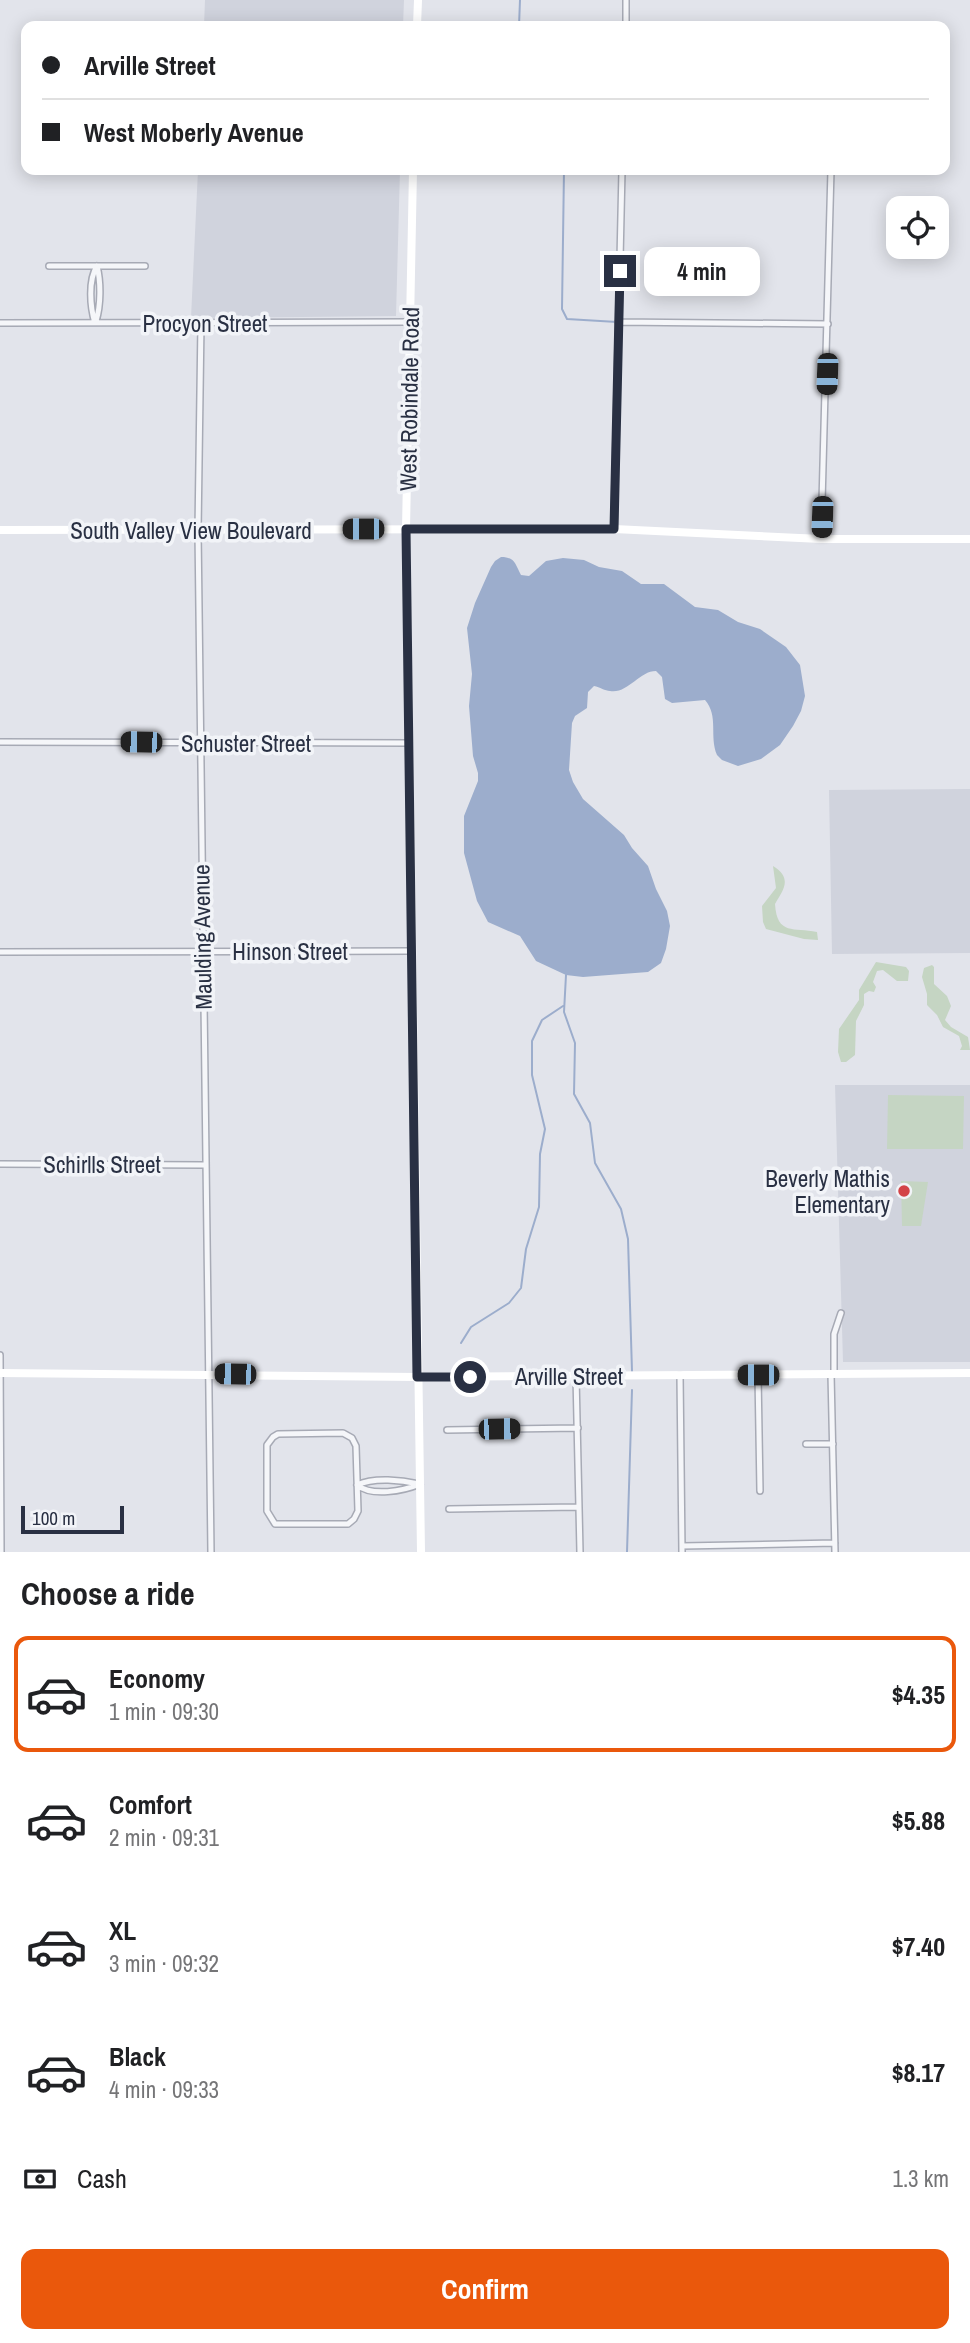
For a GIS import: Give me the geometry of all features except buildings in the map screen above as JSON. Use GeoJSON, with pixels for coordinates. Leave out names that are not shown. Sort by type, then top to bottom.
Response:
{"type":"FeatureCollection","features":[{"type":"Feature","properties":{"kind":"street"},"geometry":{"type":"LineString","coordinates":[[417,21],[418,0]]}},
{"type":"Feature","properties":{"kind":"street"},"geometry":{"type":"LineString","coordinates":[[626,0],[626,21]]}},
{"type":"Feature","properties":{"kind":"street","name":"West Robindale Road"},"geometry":{"type":"LineString","coordinates":[[413,175],[406,529],[421,1552]]}},
{"type":"Feature","properties":{"kind":"street"},"geometry":{"type":"LineString","coordinates":[[614,529],[622,175]]}},
{"type":"Feature","properties":{"kind":"street"},"geometry":{"type":"LineString","coordinates":[[821,539],[831,175]]}},
{"type":"Feature","properties":{"kind":"street"},"geometry":{"type":"LineString","coordinates":[[49,266],[145,266]]}},
{"type":"Feature","properties":{"kind":"street"},"geometry":{"type":"LineString","coordinates":[[95,323],[92,311],[92,273],[96,266]]}},
{"type":"Feature","properties":{"kind":"street","name":"Procyon Street"},"geometry":{"type":"LineString","coordinates":[[0,323],[410,322]]}},
{"type":"Feature","properties":{"kind":"street"},"geometry":{"type":"LineString","coordinates":[[618,322],[828,324]]}},
{"type":"Feature","properties":{"kind":"street","name":"Maulding Avenue"},"geometry":{"type":"LineString","coordinates":[[201,323],[198,531],[211,1552]]}},
{"type":"Feature","properties":{"kind":"street","name":"South Valley View Boulevard"},"geometry":{"type":"LineString","coordinates":[[0,530],[614,529],[821,539],[970,539]]}},
{"type":"Feature","properties":{"kind":"street","name":"Schuster Street"},"geometry":{"type":"LineString","coordinates":[[0,742],[409,743]]}},
{"type":"Feature","properties":{"kind":"street","name":"Hinson Street"},"geometry":{"type":"LineString","coordinates":[[0,952],[412,951]]}},
{"type":"Feature","properties":{"kind":"street","name":"Schirlls Street"},"geometry":{"type":"LineString","coordinates":[[0,1164],[204,1165]]}},
{"type":"Feature","properties":{"kind":"street"},"geometry":{"type":"LineString","coordinates":[[835,1552],[834,1334],[841,1313]]}},
{"type":"Feature","properties":{"kind":"street"},"geometry":{"type":"LineString","coordinates":[[0,1355],[1,1552]]}},
{"type":"Feature","properties":{"kind":"street","name":"Arville Street"},"geometry":{"type":"LineString","coordinates":[[0,1373],[417,1377],[970,1373]]}},
{"type":"Feature","properties":{"kind":"street"},"geometry":{"type":"LineString","coordinates":[[680,1375],[682,1549],[835,1543]]}},
{"type":"Feature","properties":{"kind":"street"},"geometry":{"type":"LineString","coordinates":[[758,1375],[760,1491]]}},
{"type":"Feature","properties":{"kind":"street"},"geometry":{"type":"LineString","coordinates":[[576,1376],[580,1552]]}},
{"type":"Feature","properties":{"kind":"street"},"geometry":{"type":"LineString","coordinates":[[447,1430],[578,1428]]}},
{"type":"Feature","properties":{"kind":"street"},"geometry":{"type":"LineString","coordinates":[[343,1433],[352,1438],[356,1446],[357,1485],[358,1511],[354,1520],[348,1524],[275,1524],[267,1511],[267,1445],[278,1434],[343,1433]]}},
{"type":"Feature","properties":{"kind":"street"},"geometry":{"type":"LineString","coordinates":[[806,1444],[833,1444]]}},
{"type":"Feature","properties":{"kind":"street"},"geometry":{"type":"LineString","coordinates":[[357,1485],[364,1490],[406,1490],[419,1484]]}},
{"type":"Feature","properties":{"kind":"street"},"geometry":{"type":"LineString","coordinates":[[449,1509],[579,1507]]}},
{"type":"Feature","properties":{"kind":"shaded area"},"geometry":{"type":"Polygon","coordinates":[[[205,0],[404,0],[403,21],[204,21],[205,0]]]}},
{"type":"Feature","properties":{"kind":"shaded area"},"geometry":{"type":"Polygon","coordinates":[[[198,175],[400,175],[396,316],[191,318],[198,175]]]}},
{"type":"Feature","properties":{"kind":"shaded area"},"geometry":{"type":"Polygon","coordinates":[[[970,789],[970,953],[832,954],[829,790],[970,789]]]}},
{"type":"Feature","properties":{"kind":"shaded area","name":"Beverly Mathis Elementary"},"geometry":{"type":"Polygon","coordinates":[[[835,1085],[970,1085],[970,1362],[843,1362],[835,1085]]]}},
{"type":"Feature","properties":{"kind":"green space"},"geometry":{"type":"Polygon","coordinates":[[[773,866],[785,880],[775,904],[779,921],[788,928],[817,932],[818,940],[766,929],[762,906],[776,888],[773,866]]]}},
{"type":"Feature","properties":{"kind":"green space"},"geometry":{"type":"Polygon","coordinates":[[[876,962],[906,967],[909,971],[908,981],[897,981],[883,970],[877,971],[873,982],[876,987],[874,992],[864,994],[864,1005],[856,1021],[855,1055],[846,1062],[841,1062],[838,1052],[839,1029],[859,1000],[859,990],[876,962]]]}},
{"type":"Feature","properties":{"kind":"green space"},"geometry":{"type":"Polygon","coordinates":[[[932,965],[934,984],[947,996],[951,1006],[945,1020],[968,1037],[970,1050],[960,1050],[962,1046],[959,1036],[943,1027],[937,1015],[927,1005],[922,977],[924,968],[932,965]]]}},
{"type":"Feature","properties":{"kind":"green space"},"geometry":{"type":"Polygon","coordinates":[[[888,1095],[964,1096],[963,1149],[887,1149],[888,1095]]]}},
{"type":"Feature","properties":{"kind":"green space"},"geometry":{"type":"Polygon","coordinates":[[[901,1181],[928,1182],[921,1226],[902,1226],[901,1181]]]}},
{"type":"Feature","properties":{"kind":"water"},"geometry":{"type":"Polygon","coordinates":[[[501,557],[512,560],[521,575],[529,576],[546,561],[563,558],[584,560],[599,567],[622,571],[641,584],[664,584],[695,607],[718,610],[738,622],[760,629],[786,647],[800,665],[805,696],[793,726],[780,745],[761,759],[738,766],[722,760],[717,755],[712,713],[705,700],[672,703],[665,699],[662,677],[656,671],[616,691],[594,686],[588,692],[587,708],[575,716],[572,723],[569,770],[573,782],[583,799],[624,835],[648,866],[667,911],[670,926],[666,949],[661,963],[648,972],[583,977],[566,975],[536,961],[520,936],[488,922],[477,901],[464,853],[464,816],[478,781],[469,706],[472,674],[467,628],[491,567],[501,557]]]}},
{"type":"Feature","properties":{"kind":"waterway"},"geometry":{"type":"LineString","coordinates":[[519,21],[520,0]]}},
{"type":"Feature","properties":{"kind":"waterway"},"geometry":{"type":"LineString","coordinates":[[564,175],[562,309],[567,319],[617,322]]}},
{"type":"Feature","properties":{"kind":"waterway"},"geometry":{"type":"LineString","coordinates":[[566,975],[564,1012],[575,1043],[574,1094],[590,1123],[595,1163],[621,1209],[628,1239],[632,1371]]}},
{"type":"Feature","properties":{"kind":"waterway"},"geometry":{"type":"LineString","coordinates":[[461,1343],[471,1327],[509,1303],[521,1288],[526,1249],[539,1207],[540,1154],[545,1129],[532,1075],[532,1041],[542,1020],[563,1006]]}},
{"type":"Feature","properties":{"kind":"waterway"},"geometry":{"type":"LineString","coordinates":[[627,1552],[632,1390]]}},
{"type":"Feature","properties":{"kind":"place","name":"Beverly Mathis Elementary"},"geometry":{"type":"Point","coordinates":[904,1191]}},
{"type":"Feature","properties":{"kind":"route"},"geometry":{"type":"LineString","coordinates":[[470,1377],[417,1377],[406,529],[614,529],[620,271]]}}]}
